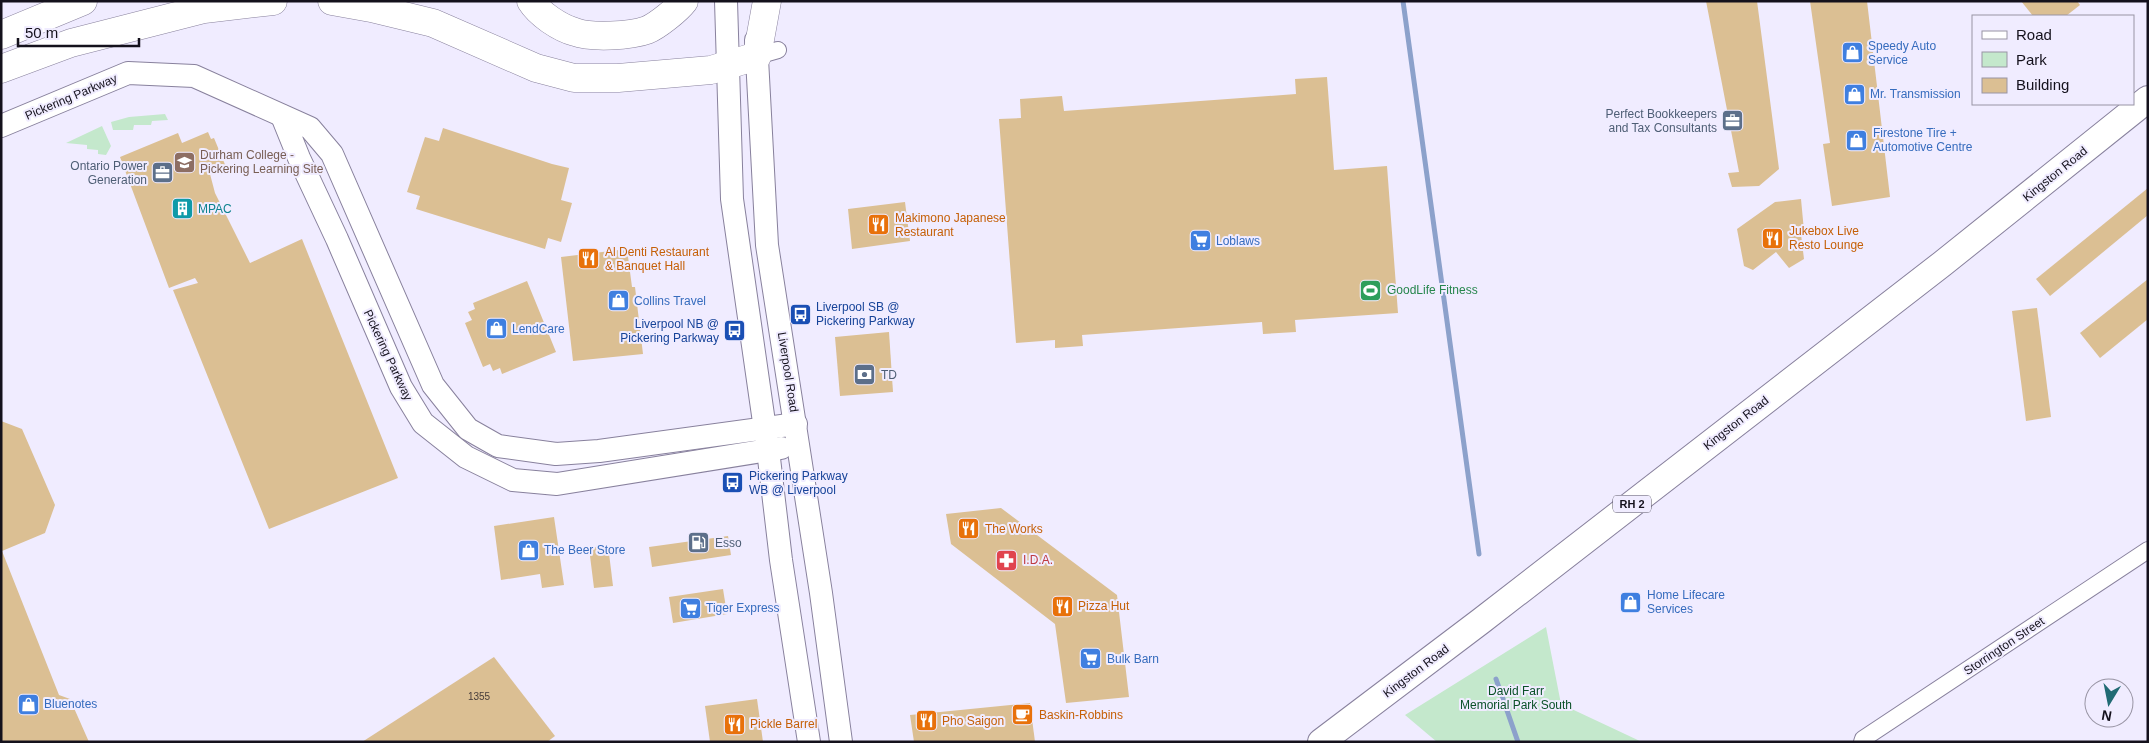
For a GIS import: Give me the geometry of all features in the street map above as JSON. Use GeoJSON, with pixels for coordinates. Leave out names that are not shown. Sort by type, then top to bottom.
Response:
{"type":"FeatureCollection","features":[{"type":"Feature","properties":{"kind":"highway"},"geometry":{"type":"LineString","coordinates":[[1,35],[83,1]]}},
{"type":"Feature","properties":{"kind":"highway"},"geometry":{"type":"LineString","coordinates":[[1,69],[70,43],[204,9],[273,1]]}},
{"type":"Feature","properties":{"kind":"highway"},"geometry":{"type":"LineString","coordinates":[[332,1],[433,23],[536,68],[574,78],[618,78],[711,70],[767,53],[767,1]]}},
{"type":"Feature","properties":{"kind":"highway"},"geometry":{"type":"LineString","coordinates":[[531,1],[534,6],[550,19],[575,32],[619,36],[648,30],[679,7],[684,1]]}},
{"type":"Feature","properties":{"kind":"main road","name":"Kingston Road"},"geometry":{"type":"LineString","coordinates":[[1321,742],[1482,621],[1942,264],[2148,100]]}},
{"type":"Feature","properties":{"kind":"street"},"geometry":{"type":"LineString","coordinates":[[726,1],[732,200],[781,560],[810,742]]}},
{"type":"Feature","properties":{"kind":"street","name":"Liverpool Road"},"geometry":{"type":"LineString","coordinates":[[754,1],[767,53],[767,245],[796,424],[797,446],[819,583],[841,742]]}},
{"type":"Feature","properties":{"kind":"street","name":"Pickering Parkway"},"geometry":{"type":"LineString","coordinates":[[1,126],[128,73],[194,76],[310,128],[332,154],[432,385],[468,429],[498,446],[556,454],[766,439],[797,446]]}},
{"type":"Feature","properties":{"kind":"street","name":"Pickering Parkway"},"geometry":{"type":"LineString","coordinates":[[282,116],[401,387],[423,423],[466,457],[513,480],[557,484],[766,439],[796,424]]}},
{"type":"Feature","properties":{"kind":"street","name":"Storrington Street"},"geometry":{"type":"LineString","coordinates":[[1862,742],[1863,739],[2148,550]]}},
{"type":"Feature","properties":{"kind":"green space"},"geometry":{"type":"Polygon","coordinates":[[[165,114],[168,120],[152,121],[151,125],[134,125],[133,130],[113,130],[111,122],[129,117],[165,114]]]}},
{"type":"Feature","properties":{"kind":"green space"},"geometry":{"type":"Polygon","coordinates":[[[102,126],[111,146],[106,155],[98,154],[98,150],[87,149],[87,145],[66,143],[102,126]]]}},
{"type":"Feature","properties":{"kind":"green space","name":"David Farr Memorial Park South"},"geometry":{"type":"Polygon","coordinates":[[[1546,627],[1561,704],[1642,742],[1437,742],[1405,715],[1546,627]]]}},
{"type":"Feature","properties":{"kind":"building"},"geometry":{"type":"Polygon","coordinates":[[[1706,1],[1757,1],[1779,169],[1759,186],[1732,187],[1728,173],[1739,172],[1706,1]]]}},
{"type":"Feature","properties":{"kind":"building"},"geometry":{"type":"Polygon","coordinates":[[[1810,1],[1867,1],[1890,197],[1832,206],[1823,144],[1830,143],[1810,1]]]}},
{"type":"Feature","properties":{"kind":"building"},"geometry":{"type":"Polygon","coordinates":[[[2021,1],[2077,1],[2080,5],[2067,15],[2032,15],[2021,1]]]}},
{"type":"Feature","properties":{"kind":"building","name":"Loblaws"},"geometry":{"type":"Polygon","coordinates":[[[1327,77],[1334,170],[1387,166],[1398,313],[1295,320],[1296,332],[1263,334],[1262,322],[1082,335],[1083,346],[1055,348],[1055,340],[1016,343],[999,119],[1021,118],[1020,99],[1062,96],[1064,111],[1296,94],[1295,79],[1327,77]]]}},
{"type":"Feature","properties":{"kind":"building"},"geometry":{"type":"Polygon","coordinates":[[[443,128],[569,168],[561,200],[572,203],[561,242],[548,238],[545,249],[416,209],[420,196],[407,192],[425,137],[439,141],[443,128]]]}},
{"type":"Feature","properties":{"kind":"building"},"geometry":{"type":"Polygon","coordinates":[[[208,132],[211,139],[214,138],[226,167],[210,174],[215,193],[250,263],[302,239],[398,478],[269,529],[173,290],[198,283],[195,278],[169,288],[120,157],[178,133],[182,143],[208,132]]]}},
{"type":"Feature","properties":{"kind":"building"},"geometry":{"type":"Polygon","coordinates":[[[2148,188],[2148,215],[2050,296],[2036,279],[2148,188]]]}},
{"type":"Feature","properties":{"kind":"building"},"geometry":{"type":"Polygon","coordinates":[[[1801,199],[1804,231],[1801,234],[1804,259],[1789,268],[1776,252],[1753,270],[1744,266],[1737,229],[1775,202],[1801,199]]]}},
{"type":"Feature","properties":{"kind":"building","name":"Makimono Japanese Restaurant"},"geometry":{"type":"Polygon","coordinates":[[[905,202],[910,241],[852,249],[848,209],[905,202]]]}},
{"type":"Feature","properties":{"kind":"building"},"geometry":{"type":"Polygon","coordinates":[[[627,249],[632,287],[635,287],[643,354],[573,361],[561,257],[627,249]]]}},
{"type":"Feature","properties":{"kind":"building"},"geometry":{"type":"Polygon","coordinates":[[[2148,279],[2148,319],[2100,358],[2080,333],[2148,279]]]}},
{"type":"Feature","properties":{"kind":"building"},"geometry":{"type":"Polygon","coordinates":[[[527,281],[556,352],[502,374],[500,368],[493,371],[490,364],[483,367],[465,323],[472,320],[468,312],[475,309],[473,303],[527,281]]]}},
{"type":"Feature","properties":{"kind":"building"},"geometry":{"type":"Polygon","coordinates":[[[2037,308],[2051,417],[2026,421],[2012,311],[2037,308]]]}},
{"type":"Feature","properties":{"kind":"building"},"geometry":{"type":"Polygon","coordinates":[[[889,332],[893,392],[840,396],[835,337],[889,332]]]}},
{"type":"Feature","properties":{"kind":"building"},"geometry":{"type":"Polygon","coordinates":[[[1,421],[22,429],[55,505],[45,533],[2,551],[59,695],[70,699],[89,742],[1,742],[1,421]]]}},
{"type":"Feature","properties":{"kind":"building"},"geometry":{"type":"Polygon","coordinates":[[[1001,508],[1117,595],[1129,697],[1066,703],[1055,624],[951,544],[946,514],[1001,508]]]}},
{"type":"Feature","properties":{"kind":"building","name":"The Beer Store"},"geometry":{"type":"Polygon","coordinates":[[[554,517],[564,585],[542,588],[540,574],[501,580],[494,526],[554,517]]]}},
{"type":"Feature","properties":{"kind":"building"},"geometry":{"type":"Polygon","coordinates":[[[728,536],[731,555],[652,567],[649,547],[728,536]]]}},
{"type":"Feature","properties":{"kind":"building"},"geometry":{"type":"Polygon","coordinates":[[[608,545],[613,586],[594,588],[589,548],[608,545]]]}},
{"type":"Feature","properties":{"kind":"building"},"geometry":{"type":"Polygon","coordinates":[[[723,589],[727,614],[673,623],[669,597],[723,589]]]}},
{"type":"Feature","properties":{"kind":"building"},"geometry":{"type":"Polygon","coordinates":[[[494,657],[555,736],[547,742],[362,742],[494,657]]]}},
{"type":"Feature","properties":{"kind":"building","name":"Pickle Barrel"},"geometry":{"type":"Polygon","coordinates":[[[757,699],[763,742],[710,742],[705,706],[757,699]]]}},
{"type":"Feature","properties":{"kind":"building"},"geometry":{"type":"Polygon","coordinates":[[[1030,703],[1035,742],[914,742],[910,715],[1030,703]]]}},
{"type":"Feature","properties":{"kind":"waterway"},"geometry":{"type":"LineString","coordinates":[[1403,1],[1479,554]]}},
{"type":"Feature","properties":{"kind":"waterway"},"geometry":{"type":"LineString","coordinates":[[1496,679],[1518,742]]}},
{"type":"Feature","properties":{"kind":"place","name":"Speedy Auto Service"},"geometry":{"type":"Point","coordinates":[1852,53]}},
{"type":"Feature","properties":{"kind":"place","name":"Mr. Transmission"},"geometry":{"type":"Point","coordinates":[1854,94]}},
{"type":"Feature","properties":{"kind":"place","name":"Perfect Bookkeepers and Tax Consultants"},"geometry":{"type":"Point","coordinates":[1733,121]}},
{"type":"Feature","properties":{"kind":"place","name":"Firestone Tire + Automotive Centre"},"geometry":{"type":"Point","coordinates":[1857,140]}},
{"type":"Feature","properties":{"kind":"place","name":"Durham College - Pickering Learning Site"},"geometry":{"type":"Point","coordinates":[184,162]}},
{"type":"Feature","properties":{"kind":"place","name":"Ontario Power Generation"},"geometry":{"type":"Point","coordinates":[163,173]}},
{"type":"Feature","properties":{"kind":"place","name":"MPAC"},"geometry":{"type":"Point","coordinates":[182,209]}},
{"type":"Feature","properties":{"kind":"place","name":"Makimono Japanese Restaurant"},"geometry":{"type":"Point","coordinates":[879,225]}},
{"type":"Feature","properties":{"kind":"place","name":"Jukebox Live Resto Lounge"},"geometry":{"type":"Point","coordinates":[1773,238]}},
{"type":"Feature","properties":{"kind":"place","name":"Loblaws"},"geometry":{"type":"Point","coordinates":[1200,241]}},
{"type":"Feature","properties":{"kind":"place","name":"Al Denti Restaurant & Banquet Hall"},"geometry":{"type":"Point","coordinates":[589,259]}},
{"type":"Feature","properties":{"kind":"place","name":"GoodLife Fitness"},"geometry":{"type":"Point","coordinates":[1371,290]}},
{"type":"Feature","properties":{"kind":"place","name":"Collins Travel"},"geometry":{"type":"Point","coordinates":[618,301]}},
{"type":"Feature","properties":{"kind":"place","name":"Liverpool SB @ Pickering Parkway"},"geometry":{"type":"Point","coordinates":[800,314]}},
{"type":"Feature","properties":{"kind":"place","name":"LendCare"},"geometry":{"type":"Point","coordinates":[496,329]}},
{"type":"Feature","properties":{"kind":"place","name":"Liverpool NB @ Pickering Parkway"},"geometry":{"type":"Point","coordinates":[735,331]}},
{"type":"Feature","properties":{"kind":"place","name":"TD"},"geometry":{"type":"Point","coordinates":[865,375]}},
{"type":"Feature","properties":{"kind":"place","name":"Pickering Parkway WB @ Liverpool"},"geometry":{"type":"Point","coordinates":[733,483]}},
{"type":"Feature","properties":{"kind":"place","name":"The Works"},"geometry":{"type":"Point","coordinates":[969,529]}},
{"type":"Feature","properties":{"kind":"place","name":"Esso"},"geometry":{"type":"Point","coordinates":[699,543]}},
{"type":"Feature","properties":{"kind":"place","name":"The Beer Store"},"geometry":{"type":"Point","coordinates":[528,550]}},
{"type":"Feature","properties":{"kind":"place","name":"I.D.A."},"geometry":{"type":"Point","coordinates":[1007,560]}},
{"type":"Feature","properties":{"kind":"place","name":"Home Lifecare Services"},"geometry":{"type":"Point","coordinates":[1631,602]}},
{"type":"Feature","properties":{"kind":"place","name":"Pizza Hut"},"geometry":{"type":"Point","coordinates":[1062,606]}},
{"type":"Feature","properties":{"kind":"place","name":"Tiger Express"},"geometry":{"type":"Point","coordinates":[690,608]}},
{"type":"Feature","properties":{"kind":"place","name":"Bulk Barn"},"geometry":{"type":"Point","coordinates":[1091,659]}},
{"type":"Feature","properties":{"kind":"place","name":"Bluenotes"},"geometry":{"type":"Point","coordinates":[28,704]}},
{"type":"Feature","properties":{"kind":"place","name":"Baskin-Robbins"},"geometry":{"type":"Point","coordinates":[1023,715]}},
{"type":"Feature","properties":{"kind":"place","name":"Pho Saigon"},"geometry":{"type":"Point","coordinates":[926,721]}},
{"type":"Feature","properties":{"kind":"place","name":"Pickle Barrel"},"geometry":{"type":"Point","coordinates":[734,724]}}]}
